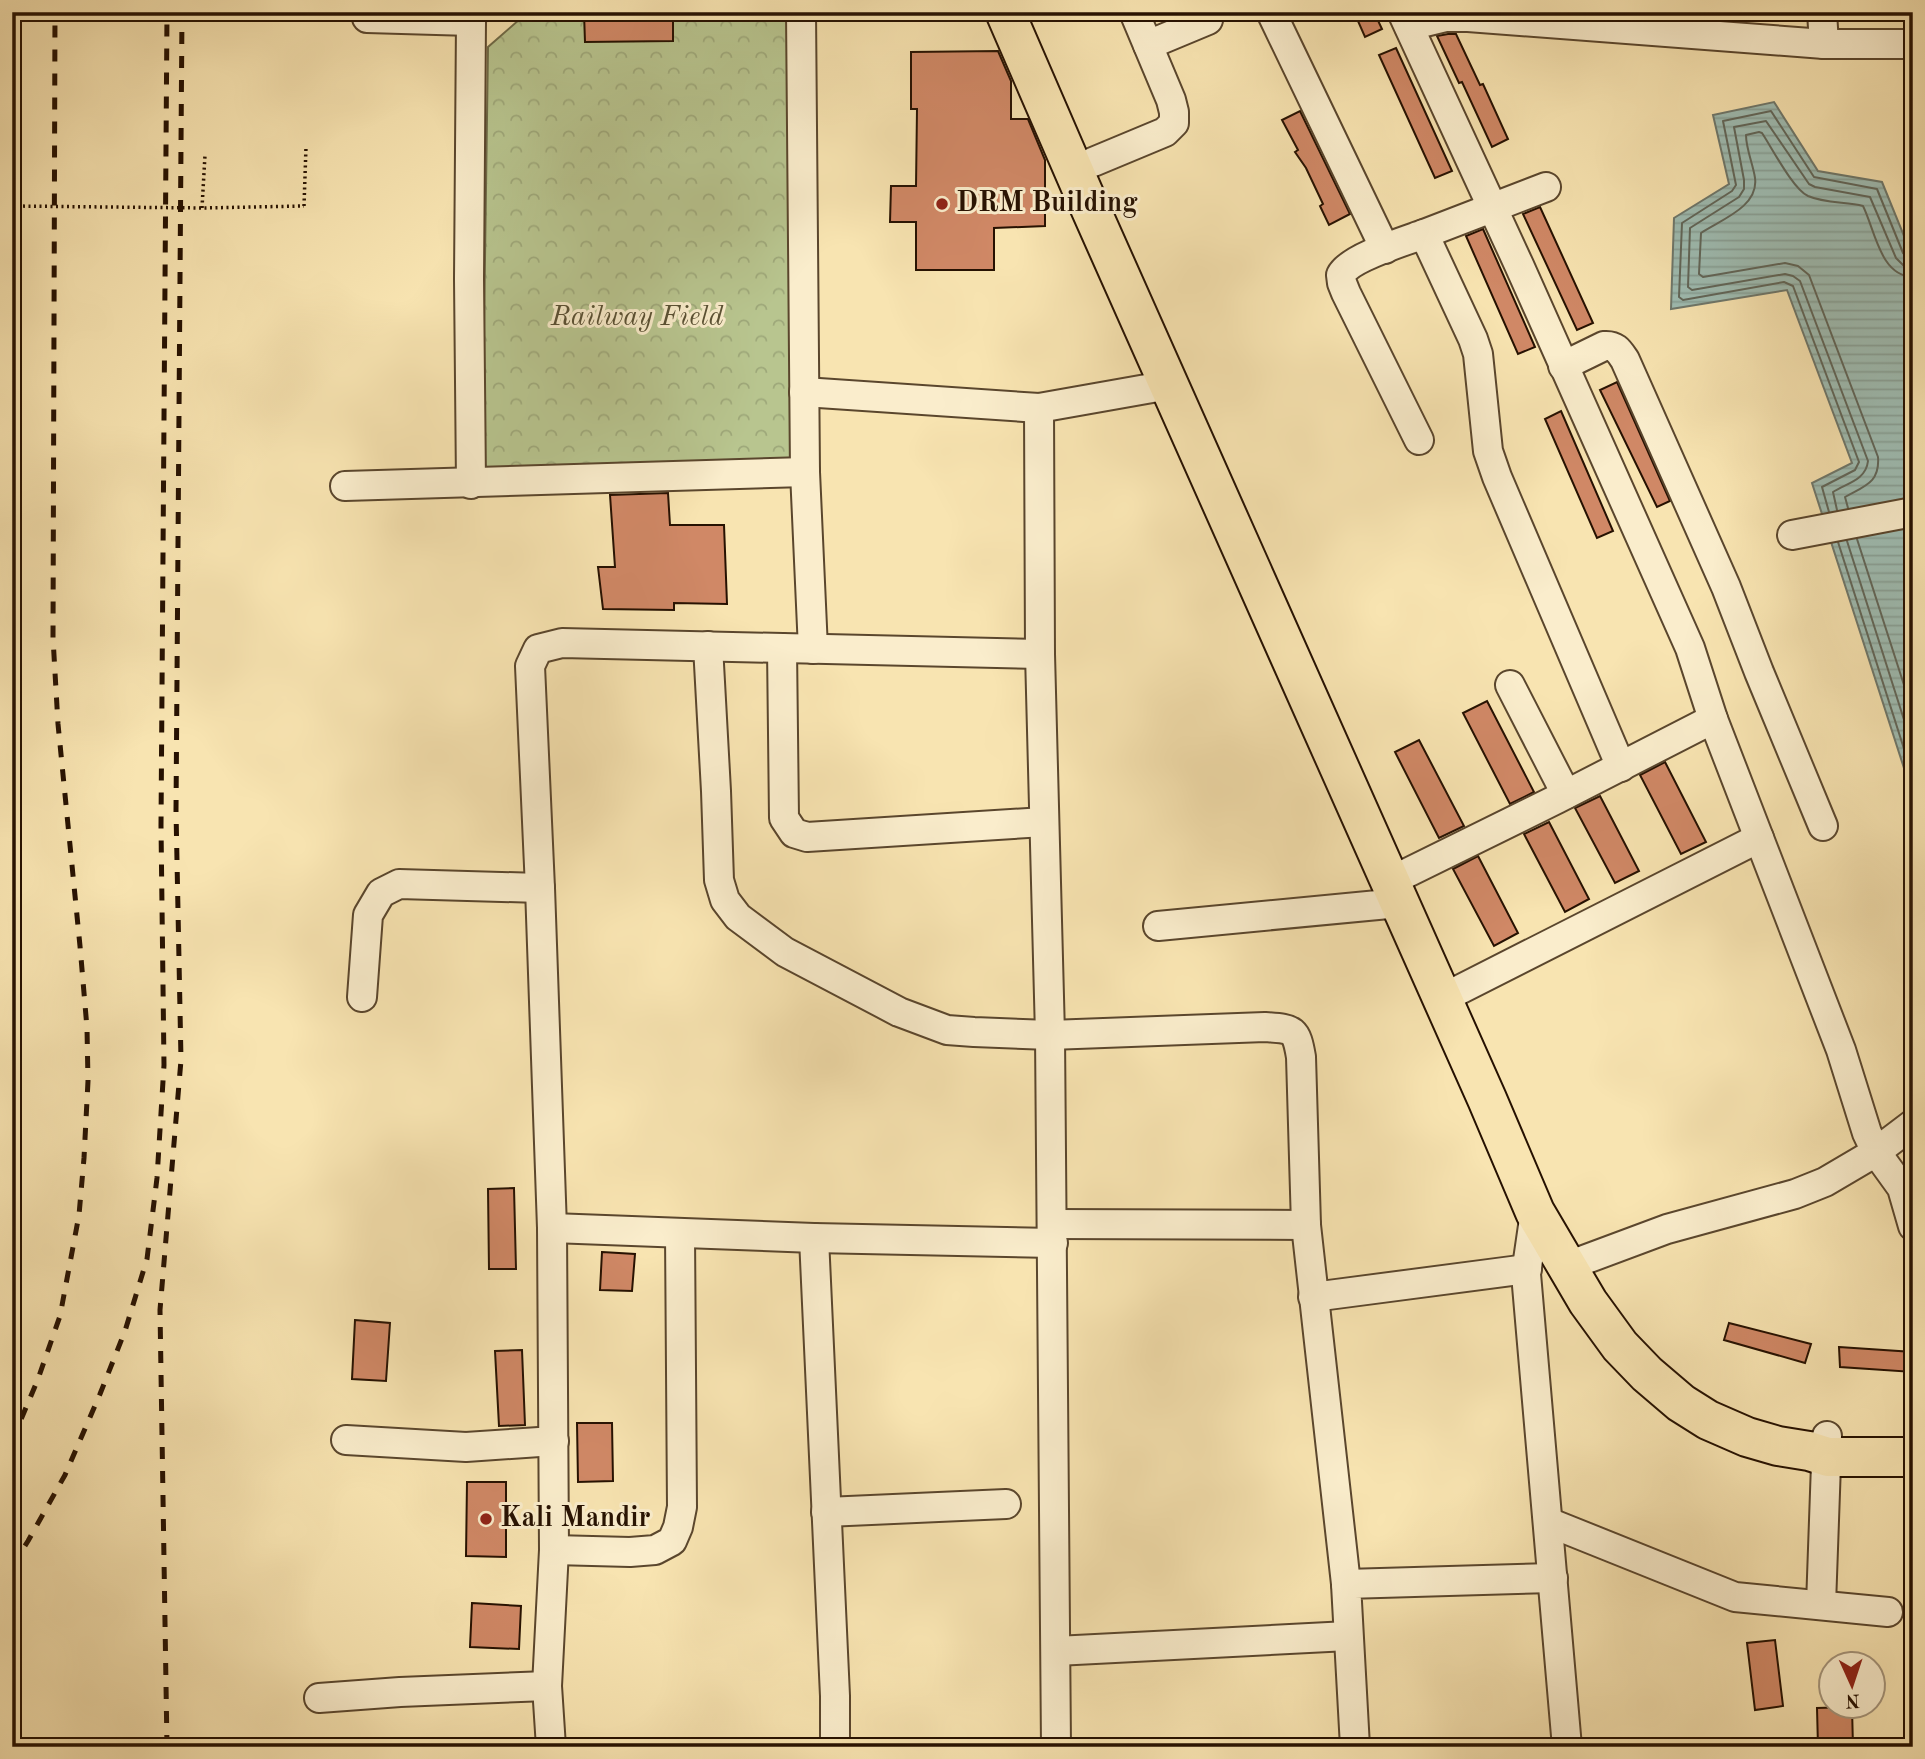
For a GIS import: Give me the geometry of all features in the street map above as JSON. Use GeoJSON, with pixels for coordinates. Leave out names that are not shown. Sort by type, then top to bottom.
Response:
{"type":"FeatureCollection","features":[{"type":"Feature","properties":{"kind":"highway"},"geometry":{"type":"LineString","coordinates":[[1005,12],[1169,385],[1403,888],[1459,990],[1560,1227],[1581,1261],[1601,1291],[1654,1356],[1693,1388],[1728,1409],[1828,1447],[1913,1457]]}},
{"type":"Feature","properties":{"kind":"highway"},"geometry":{"type":"LineString","coordinates":[[1029,12],[1261,547],[1535,1212],[1588,1302],[1620,1346],[1647,1374],[1681,1403],[1708,1420],[1747,1437],[1809,1451],[1850,1440],[1913,1444]]}},
{"type":"Feature","properties":{"kind":"street"},"geometry":{"type":"LineString","coordinates":[[801,12],[805,472],[813,649]]}},
{"type":"Feature","properties":{"kind":"street"},"geometry":{"type":"LineString","coordinates":[[1093,162],[1165,132],[1174,124],[1171,100],[1134,12]]}},
{"type":"Feature","properties":{"kind":"street"},"geometry":{"type":"LineString","coordinates":[[1271,12],[1385,249]]}},
{"type":"Feature","properties":{"kind":"street"},"geometry":{"type":"LineString","coordinates":[[1822,12],[1824,44]]}},
{"type":"Feature","properties":{"kind":"street"},"geometry":{"type":"LineString","coordinates":[[1148,45],[1212,15]]}},
{"type":"Feature","properties":{"kind":"street"},"geometry":{"type":"LineString","coordinates":[[367,18],[472,16],[469,279],[471,484]]}},
{"type":"Feature","properties":{"kind":"street"},"geometry":{"type":"LineString","coordinates":[[1913,44],[1824,44],[1712,24],[1468,17],[1406,19],[1690,648],[1713,719],[1841,1050],[1867,1133],[1876,1152],[1902,1188],[1913,1226]]}},
{"type":"Feature","properties":{"kind":"street"},"geometry":{"type":"LineString","coordinates":[[1419,440],[1342,283],[1343,269],[1385,249],[1546,187]]}},
{"type":"Feature","properties":{"kind":"street"},"geometry":{"type":"LineString","coordinates":[[1424,234],[1478,354],[1488,451],[1497,477],[1621,767]]}},
{"type":"Feature","properties":{"kind":"street"},"geometry":{"type":"LineString","coordinates":[[1563,366],[1611,345],[1625,360],[1726,587],[1823,826]]}},
{"type":"Feature","properties":{"kind":"street"},"geometry":{"type":"LineString","coordinates":[[804,392],[1040,408],[1169,385]]}},
{"type":"Feature","properties":{"kind":"street"},"geometry":{"type":"LineString","coordinates":[[1040,408],[1040,654],[1053,1234],[1056,1747]]}},
{"type":"Feature","properties":{"kind":"street"},"geometry":{"type":"LineString","coordinates":[[345,486],[805,472]]}},
{"type":"Feature","properties":{"kind":"street"},"geometry":{"type":"LineString","coordinates":[[1792,535],[1913,512]]}},
{"type":"Feature","properties":{"kind":"street"},"geometry":{"type":"LineString","coordinates":[[551,1747],[547,1686],[554,1550],[552,1228],[530,666],[538,649],[562,643],[1040,654]]}},
{"type":"Feature","properties":{"kind":"street"},"geometry":{"type":"LineString","coordinates":[[708,646],[719,880],[725,900],[738,917],[785,953],[910,1017],[947,1030],[1050,1035],[1265,1027],[1286,1029],[1295,1034],[1301,1057],[1306,1225],[1346,1584],[1354,1747]]}},
{"type":"Feature","properties":{"kind":"street"},"geometry":{"type":"LineString","coordinates":[[782,648],[784,818],[794,833],[807,837],[1044,822]]}},
{"type":"Feature","properties":{"kind":"street"},"geometry":{"type":"LineString","coordinates":[[1510,685],[1566,794]]}},
{"type":"Feature","properties":{"kind":"street"},"geometry":{"type":"LineString","coordinates":[[1158,926],[1403,888],[1566,794],[1713,719]]}},
{"type":"Feature","properties":{"kind":"street"},"geometry":{"type":"LineString","coordinates":[[1459,990],[1759,838]]}},
{"type":"Feature","properties":{"kind":"street"},"geometry":{"type":"LineString","coordinates":[[362,997],[368,915],[381,893],[400,884],[540,888]]}},
{"type":"Feature","properties":{"kind":"street"},"geometry":{"type":"LineString","coordinates":[[1581,1261],[1667,1229],[1795,1194],[1825,1182],[1876,1152],[1913,1124]]}},
{"type":"Feature","properties":{"kind":"street"},"geometry":{"type":"LineString","coordinates":[[1535,1212],[1527,1269],[1567,1747]]}},
{"type":"Feature","properties":{"kind":"street"},"geometry":{"type":"LineString","coordinates":[[552,1228],[814,1238],[1053,1234],[1306,1225]]}},
{"type":"Feature","properties":{"kind":"street"},"geometry":{"type":"LineString","coordinates":[[554,1550],[655,1550],[672,1541],[678,1527],[682,1507],[680,1233]]}},
{"type":"Feature","properties":{"kind":"street"},"geometry":{"type":"LineString","coordinates":[[814,1238],[835,1696],[835,1747]]}},
{"type":"Feature","properties":{"kind":"street"},"geometry":{"type":"LineString","coordinates":[[1313,1297],[1527,1269]]}},
{"type":"Feature","properties":{"kind":"street"},"geometry":{"type":"LineString","coordinates":[[346,1440],[466,1447],[554,1441]]}},
{"type":"Feature","properties":{"kind":"street"},"geometry":{"type":"LineString","coordinates":[[1821,1605],[1828,1447]]}},
{"type":"Feature","properties":{"kind":"street"},"geometry":{"type":"LineString","coordinates":[[826,1512],[1006,1504]]}},
{"type":"Feature","properties":{"kind":"street"},"geometry":{"type":"LineString","coordinates":[[1548,1522],[1735,1597],[1888,1612]]}},
{"type":"Feature","properties":{"kind":"street"},"geometry":{"type":"LineString","coordinates":[[1346,1584],[1553,1578]]}},
{"type":"Feature","properties":{"kind":"street"},"geometry":{"type":"LineString","coordinates":[[1056,1651],[1348,1636]]}},
{"type":"Feature","properties":{"kind":"street"},"geometry":{"type":"LineString","coordinates":[[319,1698],[547,1686]]}},
{"type":"Feature","properties":{"kind":"path"},"geometry":{"type":"LineString","coordinates":[[12,206],[304,206],[306,147]]}},
{"type":"Feature","properties":{"kind":"path"},"geometry":{"type":"LineString","coordinates":[[202,208],[205,155]]}},
{"type":"Feature","properties":{"kind":"green space","name":"Railway Field"},"geometry":{"type":"Polygon","coordinates":[[[528,12],[791,12],[791,474],[482,469],[488,47],[528,12]]]}},
{"type":"Feature","properties":{"kind":"water"},"geometry":{"type":"Polygon","coordinates":[[[1774,102],[1818,171],[1882,182],[1913,258],[1913,796],[1812,483],[1852,463],[1787,290],[1671,309],[1674,218],[1729,184],[1713,115],[1774,102]]]}},
{"type":"Feature","properties":{"kind":"building"},"geometry":{"type":"Polygon","coordinates":[[[673,12],[673,41],[585,42],[584,13],[673,12]]]}},
{"type":"Feature","properties":{"kind":"building"},"geometry":{"type":"Polygon","coordinates":[[[1354,12],[1374,12],[1382,29],[1365,37],[1354,12]]]}},
{"type":"Feature","properties":{"kind":"building"},"geometry":{"type":"Polygon","coordinates":[[[1456,34],[1508,139],[1492,147],[1437,36],[1456,34]]]}},
{"type":"Feature","properties":{"kind":"building"},"geometry":{"type":"Polygon","coordinates":[[[1396,48],[1452,171],[1435,178],[1379,55],[1396,48]]]}},
{"type":"Feature","properties":{"kind":"building"},"geometry":{"type":"Polygon","coordinates":[[[998,51],[1011,81],[1011,119],[1028,119],[1045,160],[1045,226],[994,228],[994,270],[916,270],[916,222],[890,222],[891,186],[916,186],[917,109],[911,109],[911,52],[998,51]]]}},
{"type":"Feature","properties":{"kind":"building"},"geometry":{"type":"Polygon","coordinates":[[[1300,111],[1350,214],[1329,225],[1320,206],[1323,204],[1295,152],[1298,150],[1282,120],[1300,111]]]}},
{"type":"Feature","properties":{"kind":"building"},"geometry":{"type":"Polygon","coordinates":[[[1540,207],[1593,323],[1577,330],[1523,214],[1540,207]]]}},
{"type":"Feature","properties":{"kind":"building"},"geometry":{"type":"Polygon","coordinates":[[[1483,229],[1535,347],[1518,354],[1466,236],[1483,229]]]}},
{"type":"Feature","properties":{"kind":"building"},"geometry":{"type":"Polygon","coordinates":[[[1617,382],[1670,501],[1657,507],[1600,390],[1617,382]]]}},
{"type":"Feature","properties":{"kind":"building"},"geometry":{"type":"Polygon","coordinates":[[[1561,411],[1613,531],[1597,538],[1545,419],[1561,411]]]}},
{"type":"Feature","properties":{"kind":"building"},"geometry":{"type":"Polygon","coordinates":[[[668,493],[670,525],[724,525],[727,604],[674,603],[674,610],[603,609],[598,567],[615,567],[610,495],[668,493]]]}},
{"type":"Feature","properties":{"kind":"building"},"geometry":{"type":"Polygon","coordinates":[[[1487,701],[1534,792],[1510,804],[1463,713],[1487,701]]]}},
{"type":"Feature","properties":{"kind":"building"},"geometry":{"type":"Polygon","coordinates":[[[1419,740],[1464,826],[1439,838],[1395,752],[1419,740]]]}},
{"type":"Feature","properties":{"kind":"building"},"geometry":{"type":"Polygon","coordinates":[[[1665,762],[1706,842],[1681,854],[1640,775],[1665,762]]]}},
{"type":"Feature","properties":{"kind":"building"},"geometry":{"type":"Polygon","coordinates":[[[1600,796],[1639,871],[1615,883],[1575,808],[1600,796]]]}},
{"type":"Feature","properties":{"kind":"building"},"geometry":{"type":"Polygon","coordinates":[[[1549,822],[1589,899],[1565,912],[1524,834],[1549,822]]]}},
{"type":"Feature","properties":{"kind":"building"},"geometry":{"type":"Polygon","coordinates":[[[1478,856],[1518,933],[1494,946],[1453,869],[1478,856]]]}},
{"type":"Feature","properties":{"kind":"building"},"geometry":{"type":"Polygon","coordinates":[[[514,1188],[516,1269],[489,1269],[488,1189],[514,1188]]]}},
{"type":"Feature","properties":{"kind":"building"},"geometry":{"type":"Polygon","coordinates":[[[602,1252],[635,1254],[632,1291],[600,1290],[602,1252]]]}},
{"type":"Feature","properties":{"kind":"building"},"geometry":{"type":"Polygon","coordinates":[[[355,1320],[390,1323],[386,1381],[352,1379],[355,1320]]]}},
{"type":"Feature","properties":{"kind":"building"},"geometry":{"type":"Polygon","coordinates":[[[1729,1323],[1811,1344],[1805,1363],[1724,1340],[1729,1323]]]}},
{"type":"Feature","properties":{"kind":"building"},"geometry":{"type":"Polygon","coordinates":[[[1839,1347],[1913,1352],[1913,1372],[1840,1367],[1839,1347]]]}},
{"type":"Feature","properties":{"kind":"building"},"geometry":{"type":"Polygon","coordinates":[[[522,1350],[525,1425],[499,1426],[495,1351],[522,1350]]]}},
{"type":"Feature","properties":{"kind":"building"},"geometry":{"type":"Polygon","coordinates":[[[577,1423],[612,1423],[613,1481],[578,1482],[577,1423]]]}},
{"type":"Feature","properties":{"kind":"building","name":"Kali Mandir"},"geometry":{"type":"Polygon","coordinates":[[[467,1482],[506,1482],[506,1557],[466,1556],[467,1482]]]}},
{"type":"Feature","properties":{"kind":"building"},"geometry":{"type":"Polygon","coordinates":[[[472,1603],[521,1606],[519,1649],[470,1647],[472,1603]]]}},
{"type":"Feature","properties":{"kind":"building"},"geometry":{"type":"Polygon","coordinates":[[[1775,1640],[1783,1706],[1755,1710],[1747,1643],[1775,1640]]]}},
{"type":"Feature","properties":{"kind":"building"},"geometry":{"type":"Polygon","coordinates":[[[1817,1720],[1852,1720],[1853,1747],[1818,1747],[1817,1720]]]}},
{"type":"Feature","properties":{"kind":"railway"},"geometry":{"type":"LineString","coordinates":[[12,1441],[60,1316],[79,1215],[88,1081],[87,1028],[58,724],[53,638],[55,12]]}},
{"type":"Feature","properties":{"kind":"railway"},"geometry":{"type":"LineString","coordinates":[[12,1566],[65,1475],[125,1331],[147,1259],[157,1178],[164,1065],[161,826],[167,12]]}},
{"type":"Feature","properties":{"kind":"railway"},"geometry":{"type":"LineString","coordinates":[[167,1747],[160,1310],[181,1060],[176,811],[182,12]]}},
{"type":"Feature","properties":{"kind":"place","name":"DRM Building"},"geometry":{"type":"Point","coordinates":[942,204]}},
{"type":"Feature","properties":{"kind":"place","name":"Kali Mandir"},"geometry":{"type":"Point","coordinates":[486,1519]}}]}
